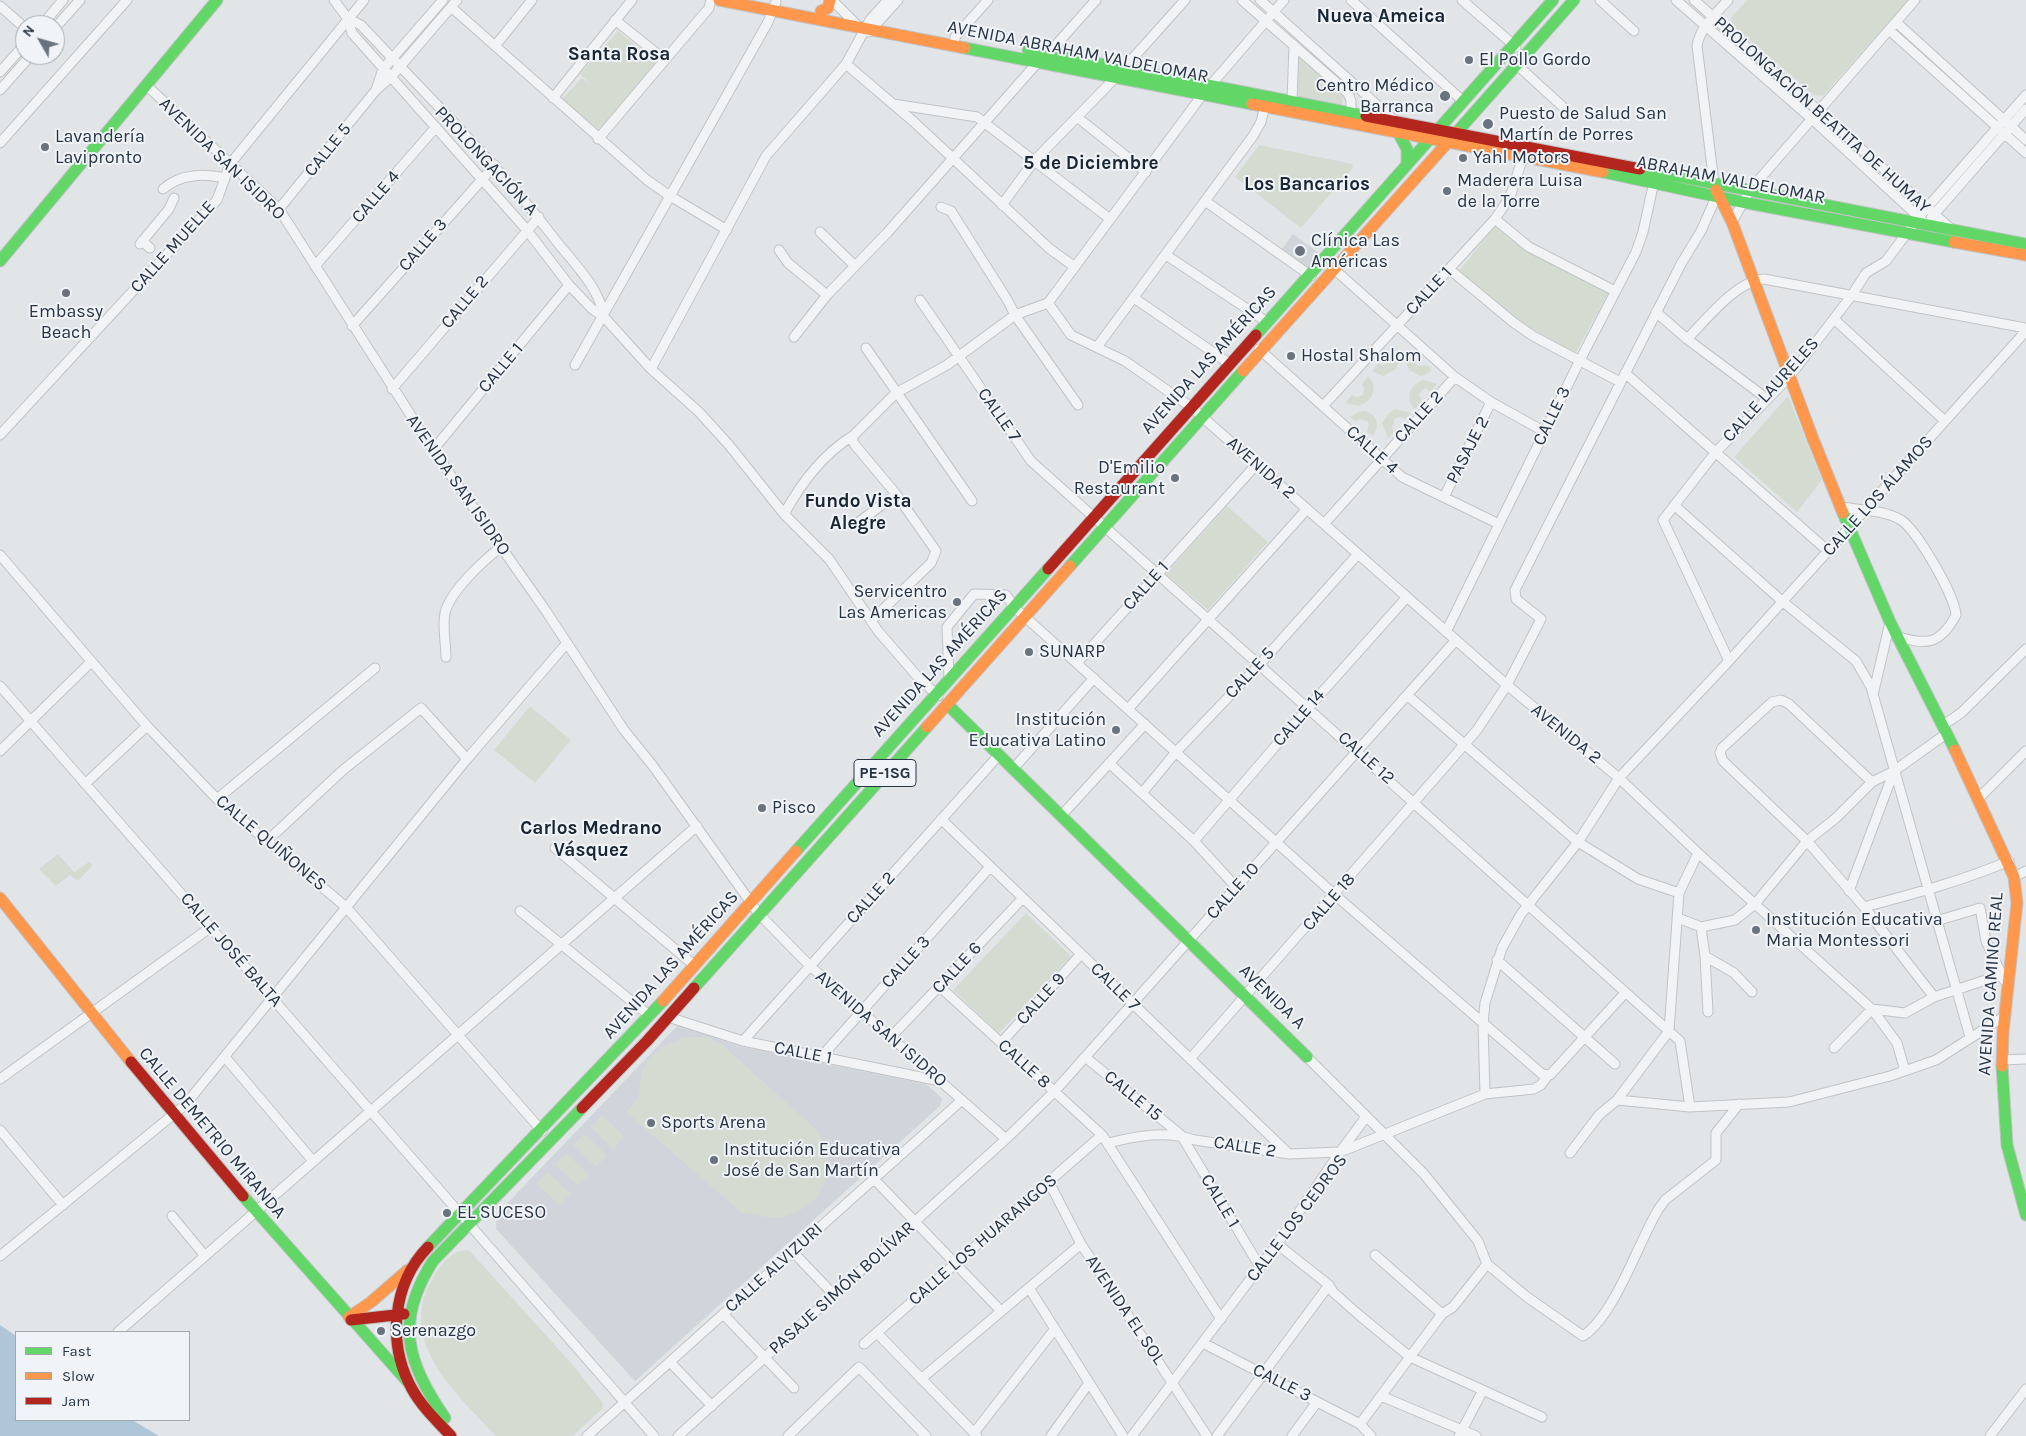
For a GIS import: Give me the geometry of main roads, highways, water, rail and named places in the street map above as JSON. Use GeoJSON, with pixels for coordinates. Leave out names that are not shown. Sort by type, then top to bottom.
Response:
{"type":"FeatureCollection","features":[{"type":"Feature","properties":{"kind":"main road","name":"AVENIDA ABRAHAM VALDELOMAR"},"geometry":{"type":"LineString","coordinates":[[719,0],[772,4],[821,11],[848,16],[869,25]]}},
{"type":"Feature","properties":{"kind":"main road"},"geometry":{"type":"LineString","coordinates":[[821,11],[828,8],[831,0]]}},
{"type":"Feature","properties":{"kind":"main road","name":"AVENIDA LAS AMÉRICAS"},"geometry":{"type":"LineString","coordinates":[[451,1436],[428,1411],[408,1382],[396,1348],[397,1314],[401,1294],[411,1268],[426,1248],[650,1016],[1553,0]]}},
{"type":"Feature","properties":{"kind":"main road","name":"AVENIDA LAS AMÉRICAS"},"geometry":{"type":"LineString","coordinates":[[457,1436],[426,1390],[416,1370],[410,1342],[411,1314],[418,1288],[428,1268],[668,1017],[1574,0]]}},
{"type":"Feature","properties":{"kind":"main road"},"geometry":{"type":"LineString","coordinates":[[0,261],[216,1]]}},
{"type":"Feature","properties":{"kind":"main road"},"geometry":{"type":"LineString","coordinates":[[0,249],[216,1]]}},
{"type":"Feature","properties":{"kind":"main road","name":"AVENIDA ABRAHAM VALDELOMAR"},"geometry":{"type":"LineString","coordinates":[[772,4],[955,41],[1048,54],[1120,73]]}},
{"type":"Feature","properties":{"kind":"main road","name":"AVENIDA ABRAHAM VALDELOMAR"},"geometry":{"type":"LineString","coordinates":[[955,41],[1038,62],[1120,73],[1397,127],[1438,129],[1456,133]]}},
{"type":"Feature","properties":{"kind":"main road","name":"AVENIDA ABRAHAM VALDELOMAR"},"geometry":{"type":"LineString","coordinates":[[1266,101],[1292,101],[1351,112],[1430,138]]}},
{"type":"Feature","properties":{"kind":"main road"},"geometry":{"type":"LineString","coordinates":[[1397,127],[1407,149],[1406,165]]}},
{"type":"Feature","properties":{"kind":"main road","name":"ABRAHAM VALDELOMAR"},"geometry":{"type":"LineString","coordinates":[[1456,133],[1598,166],[1655,177],[1714,183],[2026,244]]}},
{"type":"Feature","properties":{"kind":"main road","name":"ABRAHAM VALDELOMAR"},"geometry":{"type":"LineString","coordinates":[[1430,138],[1522,162],[1568,160]]}},
{"type":"Feature","properties":{"kind":"main road","name":"ABRAHAM VALDELOMAR"},"geometry":{"type":"LineString","coordinates":[[1655,177],[1742,202],[1921,222],[2026,255]]}},
{"type":"Feature","properties":{"kind":"main road","name":"AVENIDA CAMINO REAL"},"geometry":{"type":"LineString","coordinates":[[1714,183],[1717,195],[1732,222],[1849,527],[1890,622],[1977,795],[2014,877],[2017,903],[2002,1060],[2005,1129],[2026,1215]]}},
{"type":"Feature","properties":{"kind":"main road"},"geometry":{"type":"LineString","coordinates":[[1077,536],[1087,546]]}},
{"type":"Feature","properties":{"kind":"main road"},"geometry":{"type":"LineString","coordinates":[[1040,578],[1051,587]]}},
{"type":"Feature","properties":{"kind":"main road","name":"AVENIDA A"},"geometry":{"type":"LineString","coordinates":[[947,704],[1307,1057]]}},
{"type":"Feature","properties":{"kind":"main road","name":"CALLE DEMETRIO MIRANDA"},"geometry":{"type":"LineString","coordinates":[[0,898],[90,1014],[173,1116],[350,1319],[408,1382]]}},
{"type":"Feature","properties":{"kind":"main road"},"geometry":{"type":"LineString","coordinates":[[350,1319],[411,1268]]}},
{"type":"Feature","properties":{"kind":"main road"},"geometry":{"type":"LineString","coordinates":[[350,1319],[411,1314]]}},
{"type":"Feature","properties":{"kind":"water"},"geometry":{"type":"Polygon","coordinates":[[[0,1325],[15,1335],[15,1421],[134,1421],[159,1436],[0,1436],[0,1325]]]}},
{"type":"Feature","properties":{"kind":"place","name":"El Pollo Gordo"},"geometry":{"type":"Point","coordinates":[1469,60]}},
{"type":"Feature","properties":{"kind":"place","name":"Centro Médico Barranca"},"geometry":{"type":"Point","coordinates":[1445,96]}},
{"type":"Feature","properties":{"kind":"place","name":"Puesto de Salud San Martín de Porres"},"geometry":{"type":"Point","coordinates":[1488,124]}},
{"type":"Feature","properties":{"kind":"place","name":"Lavandería Lavipronto"},"geometry":{"type":"Point","coordinates":[45,147]}},
{"type":"Feature","properties":{"kind":"place","name":"Yahl Motors"},"geometry":{"type":"Point","coordinates":[1463,158]}},
{"type":"Feature","properties":{"kind":"place","name":"Maderera Luisa de la Torre"},"geometry":{"type":"Point","coordinates":[1447,191]}},
{"type":"Feature","properties":{"kind":"place","name":"Clínica Las Américas"},"geometry":{"type":"Point","coordinates":[1300,251]}},
{"type":"Feature","properties":{"kind":"place","name":"Embassy Beach"},"geometry":{"type":"Point","coordinates":[66,293]}},
{"type":"Feature","properties":{"kind":"place","name":"Hostal Shalom"},"geometry":{"type":"Point","coordinates":[1291,356]}},
{"type":"Feature","properties":{"kind":"place","name":"D'Emilio Restaurant"},"geometry":{"type":"Point","coordinates":[1175,478]}},
{"type":"Feature","properties":{"kind":"place","name":"Servicentro Las Americas"},"geometry":{"type":"Point","coordinates":[957,602]}},
{"type":"Feature","properties":{"kind":"place","name":"SUNARP"},"geometry":{"type":"Point","coordinates":[1029,652]}},
{"type":"Feature","properties":{"kind":"place","name":"Institución Educativa Latino"},"geometry":{"type":"Point","coordinates":[1116,730]}},
{"type":"Feature","properties":{"kind":"place","name":"Pisco"},"geometry":{"type":"Point","coordinates":[762,808]}},
{"type":"Feature","properties":{"kind":"place","name":"Institución Educativa Maria Montessori"},"geometry":{"type":"Point","coordinates":[1756,930]}},
{"type":"Feature","properties":{"kind":"place","name":"Sports Arena"},"geometry":{"type":"Point","coordinates":[651,1123]}},
{"type":"Feature","properties":{"kind":"place","name":"Institución Educativa José de San Martín"},"geometry":{"type":"Point","coordinates":[714,1160]}},
{"type":"Feature","properties":{"kind":"place","name":"EL SUCESO"},"geometry":{"type":"Point","coordinates":[447,1213]}},
{"type":"Feature","properties":{"kind":"place","name":"Serenazgo"},"geometry":{"type":"Point","coordinates":[381,1331]}},
{"type":"Feature","properties":{"kind":"district","name":"Nueva Ameica"},"geometry":{"type":"Point","coordinates":[1381,17]}},
{"type":"Feature","properties":{"kind":"district","name":"Santa Rosa"},"geometry":{"type":"Point","coordinates":[619,55]}},
{"type":"Feature","properties":{"kind":"district","name":"5 de Diciembre"},"geometry":{"type":"Point","coordinates":[1091,164]}},
{"type":"Feature","properties":{"kind":"district","name":"Los Bancarios"},"geometry":{"type":"Point","coordinates":[1307,185]}},
{"type":"Feature","properties":{"kind":"district","name":"Fundo Vista Alegre"},"geometry":{"type":"Point","coordinates":[858,513]}},
{"type":"Feature","properties":{"kind":"district","name":"Carlos Medrano Vásquez"},"geometry":{"type":"Point","coordinates":[591,840]}}]}
